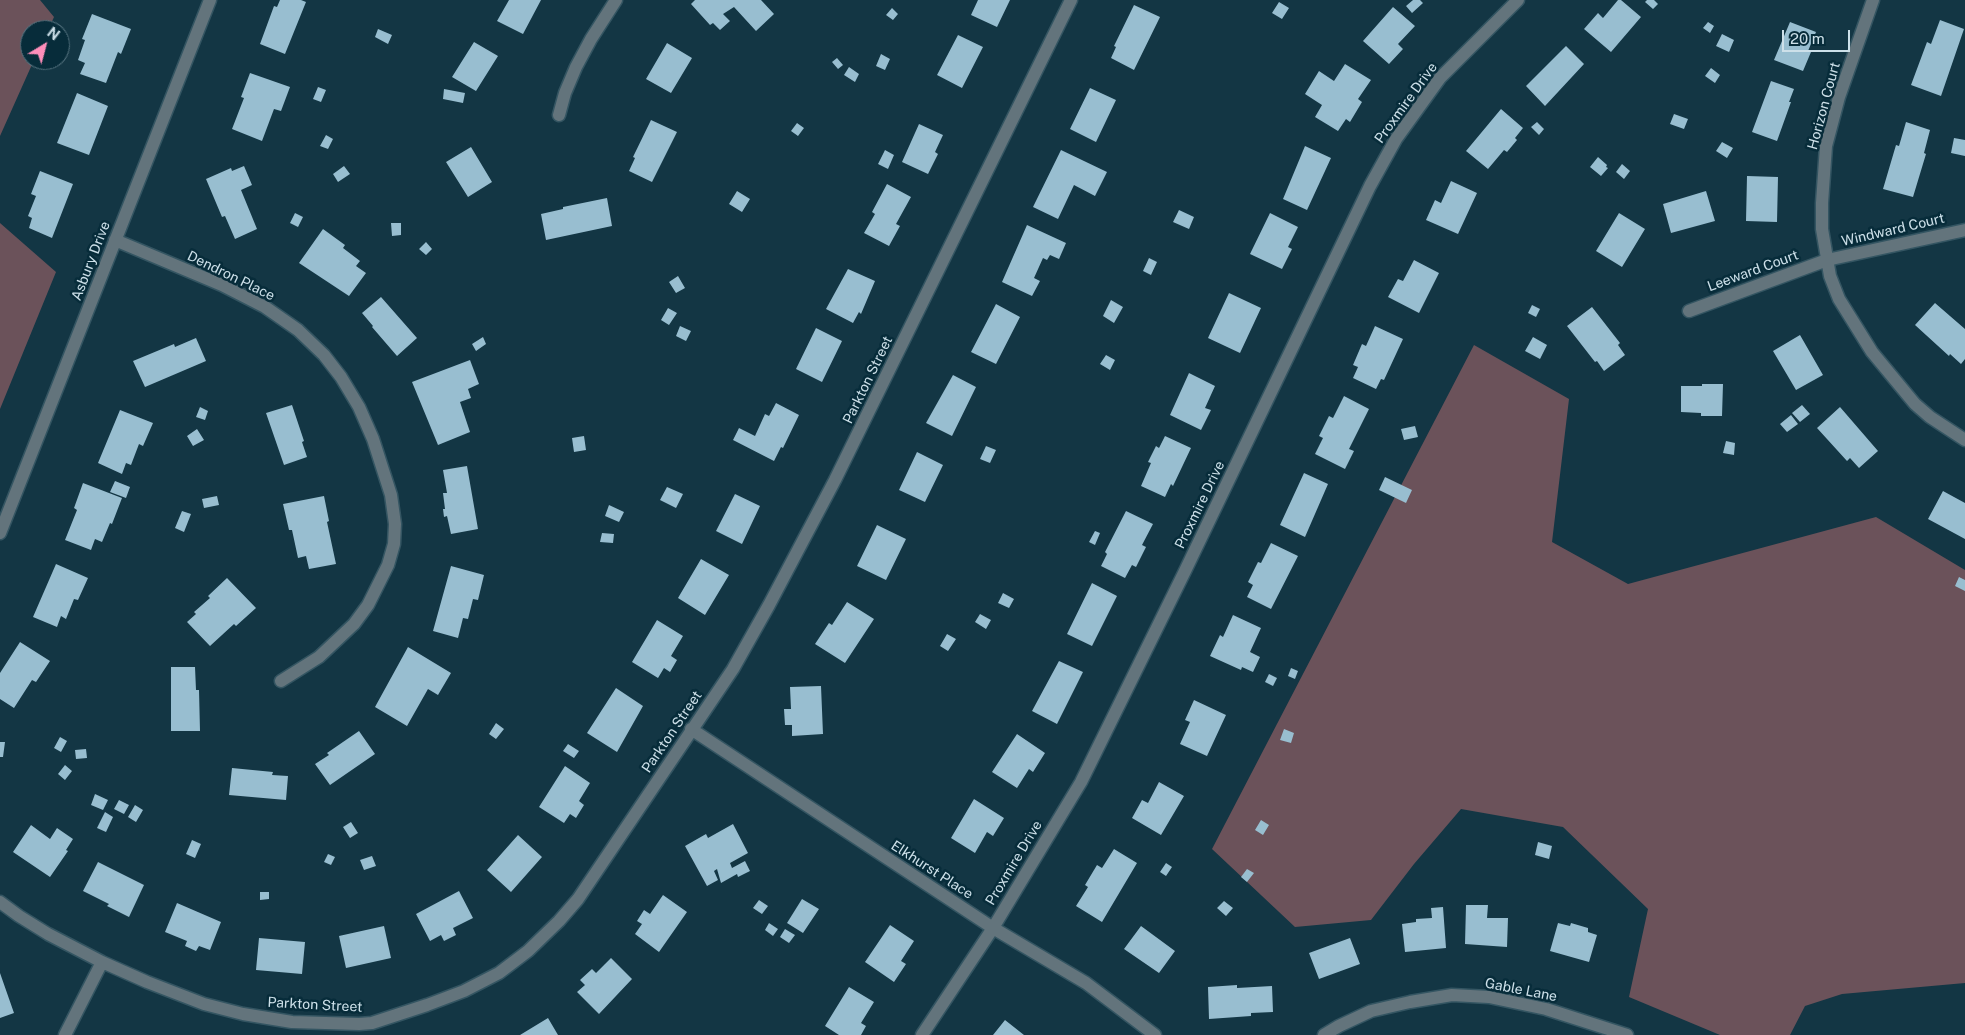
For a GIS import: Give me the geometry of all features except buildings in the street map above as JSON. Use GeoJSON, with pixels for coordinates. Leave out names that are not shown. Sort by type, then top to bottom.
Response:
{"type":"FeatureCollection","features":[{"type":"Feature","properties":{"kind":"street","name":"Asbury Drive"},"geometry":{"type":"LineString","coordinates":[[0,533],[210,0]]}},
{"type":"Feature","properties":{"kind":"street"},"geometry":{"type":"LineString","coordinates":[[559,115],[565,93],[576,67],[591,38],[616,0]]}},
{"type":"Feature","properties":{"kind":"street","name":"Parkton Street"},"geometry":{"type":"LineString","coordinates":[[0,902],[48,934],[102,962],[196,1001],[243,1014],[292,1022],[359,1029],[372,1022],[427,1006],[464,990],[499,972],[528,951],[559,921],[578,899],[733,669],[835,480],[1071,0]]}},
{"type":"Feature","properties":{"kind":"street","name":"Proxmire Drive"},"geometry":{"type":"LineString","coordinates":[[922,1035],[993,928],[1081,782],[1185,571],[1370,186],[1396,139],[1440,78],[1518,0]]}},
{"type":"Feature","properties":{"kind":"street","name":"Horizon Court"},"geometry":{"type":"LineString","coordinates":[[1873,0],[1840,97],[1826,146],[1822,229],[1830,276],[1839,299],[1872,352],[1915,404],[1930,417],[1965,440]]}},
{"type":"Feature","properties":{"kind":"street","name":"Windward Court"},"geometry":{"type":"LineString","coordinates":[[1827,260],[1965,230]]}},
{"type":"Feature","properties":{"kind":"street","name":"Dendron Place"},"geometry":{"type":"LineString","coordinates":[[115,240],[222,285],[265,307],[298,330],[324,356],[341,377],[359,408],[373,439],[391,495],[395,524],[394,544],[388,565],[368,605],[354,624],[319,657],[281,681]]}},
{"type":"Feature","properties":{"kind":"street","name":"Leeward Court"},"geometry":{"type":"LineString","coordinates":[[1689,311],[1827,260]]}},
{"type":"Feature","properties":{"kind":"street","name":"Elkhurst Place"},"geometry":{"type":"LineString","coordinates":[[691,729],[993,928],[1086,983],[1155,1035]]}},
{"type":"Feature","properties":{"kind":"street"},"geometry":{"type":"LineString","coordinates":[[65,1035],[102,962]]}},
{"type":"Feature","properties":{"kind":"street","name":"Gable Lane"},"geometry":{"type":"LineString","coordinates":[[1324,1035],[1371,1011],[1410,1002],[1452,996],[1489,997],[1546,1009],[1627,1035]]}},
{"type":"Feature","properties":{"kind":"shaded area"},"geometry":{"type":"Polygon","coordinates":[[[0,0],[40,0],[54,17],[53,20],[20,20],[20,70],[30,70],[0,136],[0,0]]]}},
{"type":"Feature","properties":{"kind":"shaded area"},"geometry":{"type":"Polygon","coordinates":[[[0,223],[56,272],[0,409],[0,223]]]}},
{"type":"Feature","properties":{"kind":"shaded area"},"geometry":{"type":"Polygon","coordinates":[[[1474,345],[1569,399],[1552,542],[1628,584],[1876,517],[1965,570],[1965,983],[1842,994],[1805,1006],[1790,1035],[1720,1035],[1629,997],[1648,909],[1563,827],[1461,809],[1414,864],[1371,920],[1295,927],[1212,849],[1474,345]]]}}]}
